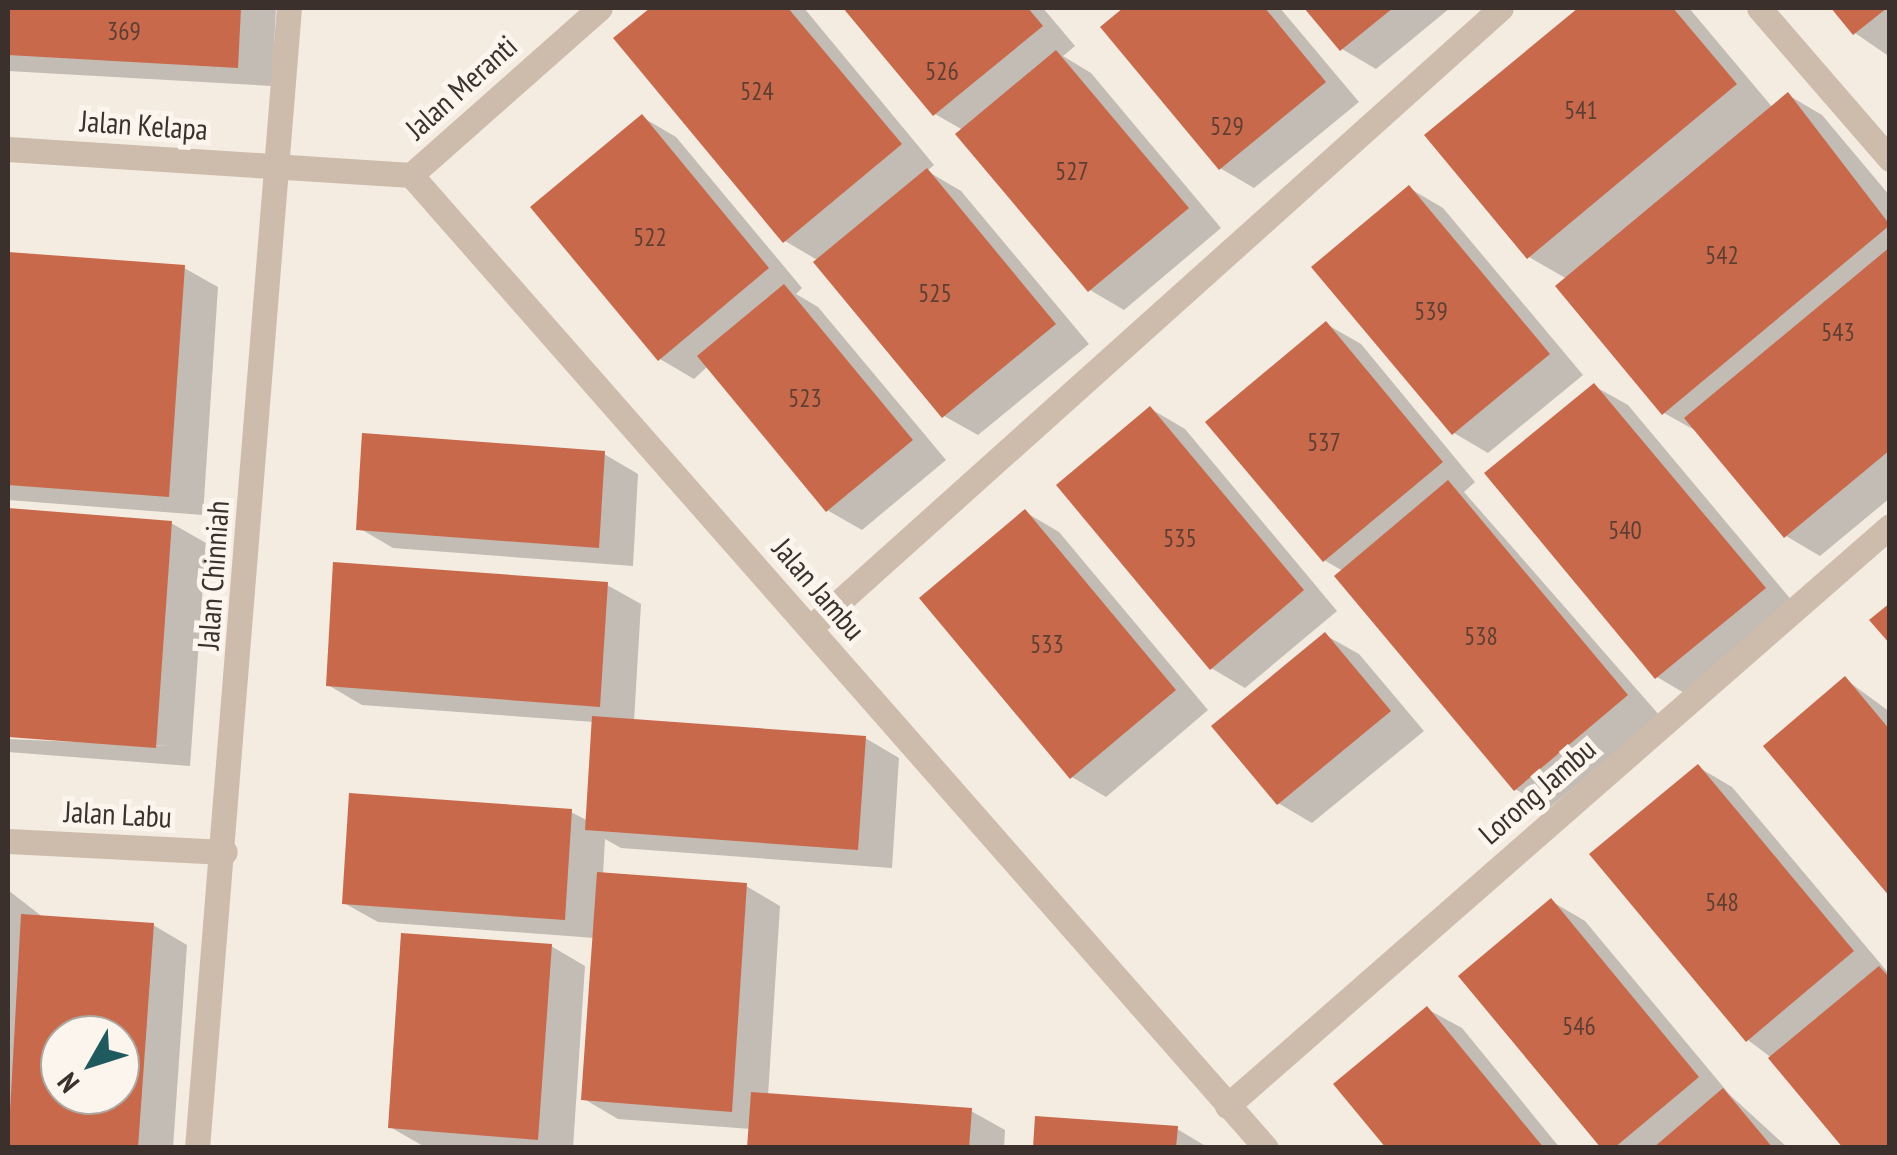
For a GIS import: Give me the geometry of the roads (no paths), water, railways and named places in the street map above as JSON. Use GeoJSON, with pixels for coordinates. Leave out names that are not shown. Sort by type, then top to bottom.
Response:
{"type":"FeatureCollection","features":[{"type":"Feature","properties":{"kind":"street","name":"Jalan Chinniah"},"geometry":{"type":"LineString","coordinates":[[197,1148],[225,852],[289,8]]}},
{"type":"Feature","properties":{"kind":"street","name":"Jalan Meranti"},"geometry":{"type":"LineString","coordinates":[[410,175],[600,8]]}},
{"type":"Feature","properties":{"kind":"street"},"geometry":{"type":"LineString","coordinates":[[810,628],[1501,8]]}},
{"type":"Feature","properties":{"kind":"street"},"geometry":{"type":"LineString","coordinates":[[1760,8],[1890,159]]}},
{"type":"Feature","properties":{"kind":"street","name":"Jalan Kelapa"},"geometry":{"type":"LineString","coordinates":[[8,149],[277,166]]}},
{"type":"Feature","properties":{"kind":"street"},"geometry":{"type":"LineString","coordinates":[[277,166],[410,175]]}},
{"type":"Feature","properties":{"kind":"street","name":"Jalan Jambu"},"geometry":{"type":"LineString","coordinates":[[410,175],[1266,1148]]}},
{"type":"Feature","properties":{"kind":"street","name":"Lorong Jambu"},"geometry":{"type":"LineString","coordinates":[[1227,1106],[1890,526]]}},
{"type":"Feature","properties":{"kind":"street","name":"Jalan Labu"},"geometry":{"type":"LineString","coordinates":[[8,840],[225,852]]}}]}
